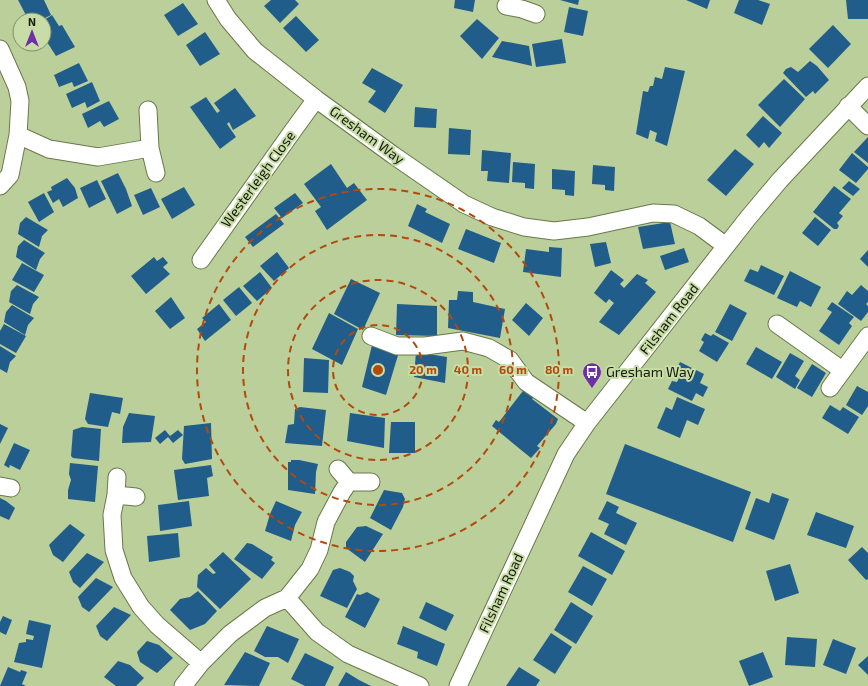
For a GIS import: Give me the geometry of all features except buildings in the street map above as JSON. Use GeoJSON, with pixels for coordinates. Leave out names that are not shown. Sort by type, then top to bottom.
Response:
{"type":"FeatureCollection","features":[{"type":"Feature","properties":{"kind":"street","name":"Gresham Way"},"geometry":{"type":"LineString","coordinates":[[216,0],[228,19],[255,52],[393,155],[464,204],[492,218],[524,226],[554,231],[588,227],[653,213],[674,214],[699,226],[726,246]]}},
{"type":"Feature","properties":{"kind":"street"},"geometry":{"type":"LineString","coordinates":[[0,49],[17,87],[20,102],[18,135],[10,175],[0,186]]}},
{"type":"Feature","properties":{"kind":"street","name":"Filsham Road"},"geometry":{"type":"LineString","coordinates":[[458,686],[566,454],[587,423],[679,308],[726,246],[780,180],[868,86]]}},
{"type":"Feature","properties":{"kind":"street","name":"Westerleigh Close"},"geometry":{"type":"LineString","coordinates":[[201,260],[316,99]]}},
{"type":"Feature","properties":{"kind":"street"},"geometry":{"type":"LineString","coordinates":[[848,106],[868,126]]}},
{"type":"Feature","properties":{"kind":"street"},"geometry":{"type":"LineString","coordinates":[[148,110],[150,148],[156,173]]}},
{"type":"Feature","properties":{"kind":"street"},"geometry":{"type":"LineString","coordinates":[[18,135],[49,149],[98,158],[150,148]]}},
{"type":"Feature","properties":{"kind":"street"},"geometry":{"type":"LineString","coordinates":[[777,324],[842,370]]}},
{"type":"Feature","properties":{"kind":"street"},"geometry":{"type":"LineString","coordinates":[[371,336],[397,346],[425,346],[462,341],[489,348],[510,360],[526,382],[587,423]]}},
{"type":"Feature","properties":{"kind":"street"},"geometry":{"type":"LineString","coordinates":[[830,388],[868,336]]}},
{"type":"Feature","properties":{"kind":"street"},"geometry":{"type":"LineString","coordinates":[[338,469],[349,482],[371,482]]}},
{"type":"Feature","properties":{"kind":"street"},"geometry":{"type":"LineString","coordinates":[[117,477],[116,495],[112,515],[114,550],[123,578],[141,607],[156,625],[201,663]]}},
{"type":"Feature","properties":{"kind":"street"},"geometry":{"type":"LineString","coordinates":[[183,686],[201,663],[230,634],[265,608],[287,598],[310,569],[318,550],[326,522],[349,482]]}},
{"type":"Feature","properties":{"kind":"street"},"geometry":{"type":"LineString","coordinates":[[116,495],[136,497]]}},
{"type":"Feature","properties":{"kind":"street"},"geometry":{"type":"LineString","coordinates":[[287,598],[317,632],[348,654],[420,686]]}},
{"type":"Feature","properties":{"kind":"place","name":"Gresham Way"},"geometry":{"type":"Point","coordinates":[592,389]}}]}
